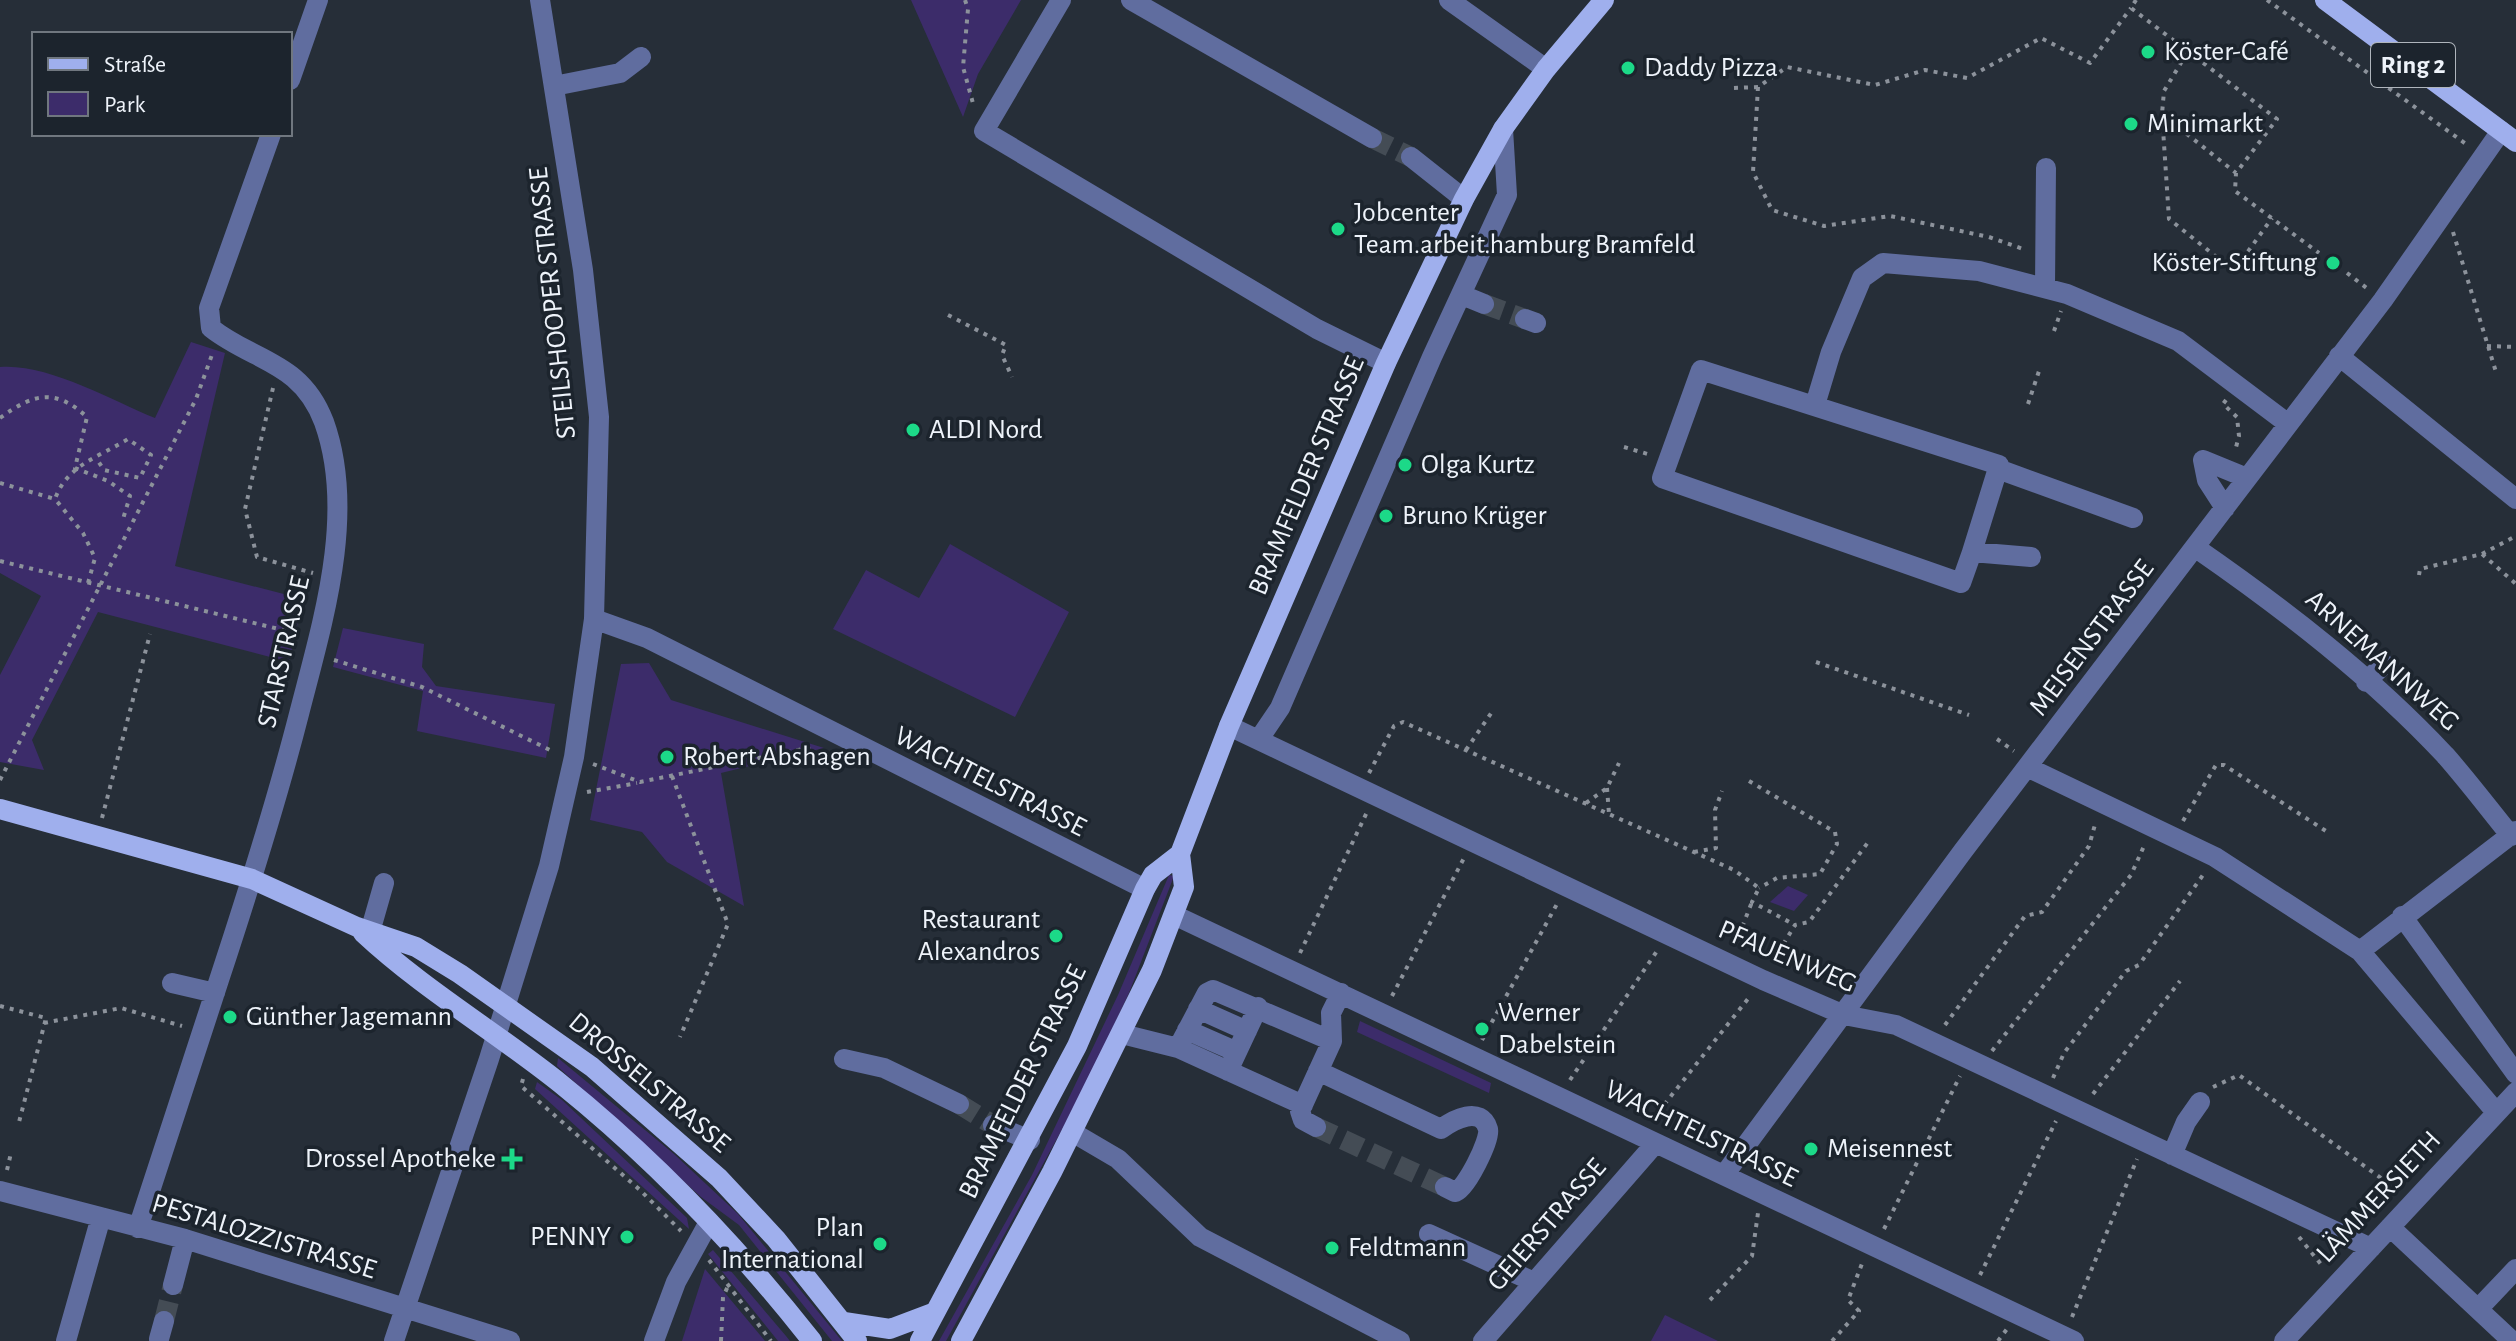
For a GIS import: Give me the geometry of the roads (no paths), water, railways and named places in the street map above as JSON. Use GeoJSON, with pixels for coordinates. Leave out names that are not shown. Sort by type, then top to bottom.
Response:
{"type":"FeatureCollection","features":[{"type":"Feature","properties":{"kind":"main road","name":"BRAMFELDER STRASSE"},"geometry":{"type":"LineString","coordinates":[[961,1341],[1122,1034],[1184,887],[1180,854],[1229,726],[1386,363],[1464,199],[1503,129],[1546,69],[1604,0]]}},
{"type":"Feature","properties":{"kind":"main road","name":"Ring 2"},"geometry":{"type":"LineString","coordinates":[[2325,0],[2508,136]]}},
{"type":"Feature","properties":{"kind":"main road","name":"DROSSELSTRASSE"},"geometry":{"type":"LineString","coordinates":[[0,809],[252,879],[363,930],[416,947],[506,1004],[626,1094],[719,1178],[776,1239],[857,1341]]}},
{"type":"Feature","properties":{"kind":"main road","name":"BRAMFELDER STRASSE"},"geometry":{"type":"LineString","coordinates":[[920,1341],[1030,1140],[1077,1046],[1145,889],[1153,875],[1180,854]]}},
{"type":"Feature","properties":{"kind":"main road","name":"DROSSELSTRASSE"},"geometry":{"type":"LineString","coordinates":[[363,930],[401,968],[497,1034],[615,1130],[742,1255],[812,1341]]}},
{"type":"Feature","properties":{"kind":"main road"},"geometry":{"type":"LineString","coordinates":[[844,1322],[890,1329],[935,1312]]}},
{"type":"Feature","properties":{"kind":"street"},"geometry":{"type":"LineString","coordinates":[[292,74],[318,0]]}},
{"type":"Feature","properties":{"kind":"street","name":"STEILSHOOPER STRASSE"},"geometry":{"type":"LineString","coordinates":[[394,1341],[497,1034],[549,866],[574,757],[594,619],[599,417],[583,270],[540,0]]}},
{"type":"Feature","properties":{"kind":"street"},"geometry":{"type":"LineString","coordinates":[[1061,0],[984,131],[1317,329],[1386,363]]}},
{"type":"Feature","properties":{"kind":"street"},"geometry":{"type":"LineString","coordinates":[[1131,0],[1372,138]]}},
{"type":"Feature","properties":{"kind":"street"},"geometry":{"type":"LineString","coordinates":[[1449,0],[1546,69]]}},
{"type":"Feature","properties":{"kind":"street"},"geometry":{"type":"LineString","coordinates":[[554,86],[620,73],[641,57]]}},
{"type":"Feature","properties":{"kind":"street"},"geometry":{"type":"LineString","coordinates":[[1259,739],[1280,708],[1507,195],[1503,129]]}},
{"type":"Feature","properties":{"kind":"street","name":"STARSTRASSE"},"geometry":{"type":"LineString","coordinates":[[138,1228],[271,824],[331,578],[337,504],[333,455],[317,409],[304,388],[279,364],[219,335],[211,328],[209,308],[270,136]]}},
{"type":"Feature","properties":{"kind":"street","name":"MEISENSTRASSE"},"geometry":{"type":"LineString","coordinates":[[1724,1175],[2196,548],[2484,158],[2508,136]]}},
{"type":"Feature","properties":{"kind":"street"},"geometry":{"type":"LineString","coordinates":[[1411,157],[1464,199]]}},
{"type":"Feature","properties":{"kind":"street"},"geometry":{"type":"LineString","coordinates":[[2045,287],[2046,168]]}},
{"type":"Feature","properties":{"kind":"street"},"geometry":{"type":"LineString","coordinates":[[1815,405],[1831,352],[1862,278],[1883,263],[1979,271],[2045,287],[2178,341],[2287,423]]}},
{"type":"Feature","properties":{"kind":"street"},"geometry":{"type":"LineString","coordinates":[[1462,295],[1484,304]]}},
{"type":"Feature","properties":{"kind":"street"},"geometry":{"type":"LineString","coordinates":[[2339,356],[2516,499]]}},
{"type":"Feature","properties":{"kind":"street"},"geometry":{"type":"LineString","coordinates":[[1701,370],[1815,405],[1999,465],[1961,583],[1662,478],[1701,370]]}},
{"type":"Feature","properties":{"kind":"street"},"geometry":{"type":"LineString","coordinates":[[2225,508],[2207,480],[2203,460],[2247,478]]}},
{"type":"Feature","properties":{"kind":"street"},"geometry":{"type":"LineString","coordinates":[[1998,469],[2133,518]]}},
{"type":"Feature","properties":{"kind":"street","name":"ARNEMANNWEG"},"geometry":{"type":"LineString","coordinates":[[2196,548],[2295,617],[2444,755],[2513,834]]}},
{"type":"Feature","properties":{"kind":"street"},"geometry":{"type":"LineString","coordinates":[[1972,552],[2031,557]]}},
{"type":"Feature","properties":{"kind":"street","name":"WACHTELSTRASSE"},"geometry":{"type":"LineString","coordinates":[[594,619],[647,638],[1145,889]]}},
{"type":"Feature","properties":{"kind":"street"},"geometry":{"type":"LineString","coordinates":[[2366,682],[2384,664]]}},
{"type":"Feature","properties":{"kind":"street","name":"PFAUENWEG"},"geometry":{"type":"LineString","coordinates":[[1229,726],[1667,936],[1844,1015],[1896,1025],[2371,1248]]}},
{"type":"Feature","properties":{"kind":"street"},"geometry":{"type":"LineString","coordinates":[[2029,768],[2215,857],[2360,951],[2434,1034],[2495,1111]]}},
{"type":"Feature","properties":{"kind":"street"},"geometry":{"type":"LineString","coordinates":[[2360,951],[2513,834]]}},
{"type":"Feature","properties":{"kind":"street"},"geometry":{"type":"LineString","coordinates":[[363,930],[384,883]]}},
{"type":"Feature","properties":{"kind":"street","name":"WACHTELSTRASSE"},"geometry":{"type":"LineString","coordinates":[[1174,915],[2069,1339]]}},
{"type":"Feature","properties":{"kind":"street"},"geometry":{"type":"LineString","coordinates":[[2402,916],[2516,1074]]}},
{"type":"Feature","properties":{"kind":"street"},"geometry":{"type":"LineString","coordinates":[[172,983],[215,993]]}},
{"type":"Feature","properties":{"kind":"street"},"geometry":{"type":"LineString","coordinates":[[1183,1039],[1207,993],[1213,990],[1332,1041]]}},
{"type":"Feature","properties":{"kind":"street"},"geometry":{"type":"LineString","coordinates":[[1316,1127],[1299,1116],[1332,1041],[1331,1013],[1341,993]]}},
{"type":"Feature","properties":{"kind":"street"},"geometry":{"type":"LineString","coordinates":[[1232,1062],[1258,1007]]}},
{"type":"Feature","properties":{"kind":"street"},"geometry":{"type":"LineString","coordinates":[[1198,1009],[1247,1031]]}},
{"type":"Feature","properties":{"kind":"street"},"geometry":{"type":"LineString","coordinates":[[1122,1034],[1183,1039],[1232,1062],[1303,1105]]}},
{"type":"Feature","properties":{"kind":"street"},"geometry":{"type":"LineString","coordinates":[[844,1059],[884,1068],[959,1104]]}},
{"type":"Feature","properties":{"kind":"street"},"geometry":{"type":"LineString","coordinates":[[1318,1071],[1441,1129],[1455,1118],[1469,1115],[1482,1120],[1488,1128],[1488,1137],[1462,1192],[1445,1187]]}},
{"type":"Feature","properties":{"kind":"street","name":"LÄMMERSIETH"},"geometry":{"type":"LineString","coordinates":[[2284,1341],[2414,1203],[2495,1111],[2516,1092]]}},
{"type":"Feature","properties":{"kind":"street"},"geometry":{"type":"LineString","coordinates":[[2172,1155],[2186,1122],[2200,1102]]}},
{"type":"Feature","properties":{"kind":"street"},"geometry":{"type":"LineString","coordinates":[[993,1125],[1030,1140]]}},
{"type":"Feature","properties":{"kind":"street"},"geometry":{"type":"LineString","coordinates":[[1072,1132],[1118,1159],[1200,1237],[1400,1341]]}},
{"type":"Feature","properties":{"kind":"street","name":"GEIERSTRASSE"},"geometry":{"type":"LineString","coordinates":[[1483,1341],[1654,1145]]}},
{"type":"Feature","properties":{"kind":"street","name":"PESTALOZZISTRASSE"},"geometry":{"type":"LineString","coordinates":[[0,1191],[185,1239],[510,1341]]}},
{"type":"Feature","properties":{"kind":"street"},"geometry":{"type":"LineString","coordinates":[[66,1341],[101,1217]]}},
{"type":"Feature","properties":{"kind":"street"},"geometry":{"type":"LineString","coordinates":[[654,1341],[676,1282],[709,1222]]}},
{"type":"Feature","properties":{"kind":"street"},"geometry":{"type":"LineString","coordinates":[[2390,1227],[2512,1341]]}},
{"type":"Feature","properties":{"kind":"street"},"geometry":{"type":"LineString","coordinates":[[1429,1234],[1534,1282]]}},
{"type":"Feature","properties":{"kind":"street"},"geometry":{"type":"LineString","coordinates":[[173,1285],[185,1239]]}},
{"type":"Feature","properties":{"kind":"street"},"geometry":{"type":"LineString","coordinates":[[2478,1309],[2516,1269]]}},
{"type":"Feature","properties":{"kind":"tunnel"},"geometry":{"type":"LineString","coordinates":[[1372,138],[1411,157]]}},
{"type":"Feature","properties":{"kind":"tunnel"},"geometry":{"type":"LineString","coordinates":[[1484,304],[1525,319]]}},
{"type":"Feature","properties":{"kind":"tunnel"},"geometry":{"type":"LineString","coordinates":[[959,1104],[993,1125]]}},
{"type":"Feature","properties":{"kind":"tunnel"},"geometry":{"type":"LineString","coordinates":[[1316,1127],[1445,1187]]}},
{"type":"Feature","properties":{"kind":"tunnel"},"geometry":{"type":"LineString","coordinates":[[164,1321],[173,1285]]}},
{"type":"Feature","properties":{"kind":"place","name":"Köster-Café"},"geometry":{"type":"Point","coordinates":[2148,52]}},
{"type":"Feature","properties":{"kind":"place","name":"Daddy Pizza"},"geometry":{"type":"Point","coordinates":[1628,68]}},
{"type":"Feature","properties":{"kind":"place","name":"Minimarkt"},"geometry":{"type":"Point","coordinates":[2131,124]}},
{"type":"Feature","properties":{"kind":"place","name":"Jobcenter Team.arbeit.hamburg Bramfeld"},"geometry":{"type":"Point","coordinates":[1338,229]}},
{"type":"Feature","properties":{"kind":"place","name":"Köster-Stiftung"},"geometry":{"type":"Point","coordinates":[2333,263]}},
{"type":"Feature","properties":{"kind":"place","name":"ALDI Nord"},"geometry":{"type":"Point","coordinates":[913,430]}},
{"type":"Feature","properties":{"kind":"place","name":"Olga Kurtz"},"geometry":{"type":"Point","coordinates":[1405,465]}},
{"type":"Feature","properties":{"kind":"place","name":"Bruno Krüger"},"geometry":{"type":"Point","coordinates":[1386,516]}},
{"type":"Feature","properties":{"kind":"place","name":"Robert Abshagen"},"geometry":{"type":"Point","coordinates":[667,757]}},
{"type":"Feature","properties":{"kind":"place","name":"Restaurant Alexandros"},"geometry":{"type":"Point","coordinates":[1056,936]}},
{"type":"Feature","properties":{"kind":"place","name":"Günther Jagemann"},"geometry":{"type":"Point","coordinates":[230,1017]}},
{"type":"Feature","properties":{"kind":"place","name":"Werner Dabelstein"},"geometry":{"type":"Point","coordinates":[1482,1029]}},
{"type":"Feature","properties":{"kind":"place","name":"Meisennest"},"geometry":{"type":"Point","coordinates":[1811,1149]}},
{"type":"Feature","properties":{"kind":"place","name":"Drossel Apotheke"},"geometry":{"type":"Point","coordinates":[512,1159]}},
{"type":"Feature","properties":{"kind":"place","name":"PENNY"},"geometry":{"type":"Point","coordinates":[627,1237]}},
{"type":"Feature","properties":{"kind":"place","name":"Plan International"},"geometry":{"type":"Point","coordinates":[880,1244]}},
{"type":"Feature","properties":{"kind":"place","name":"Feldtmann"},"geometry":{"type":"Point","coordinates":[1332,1248]}}]}
